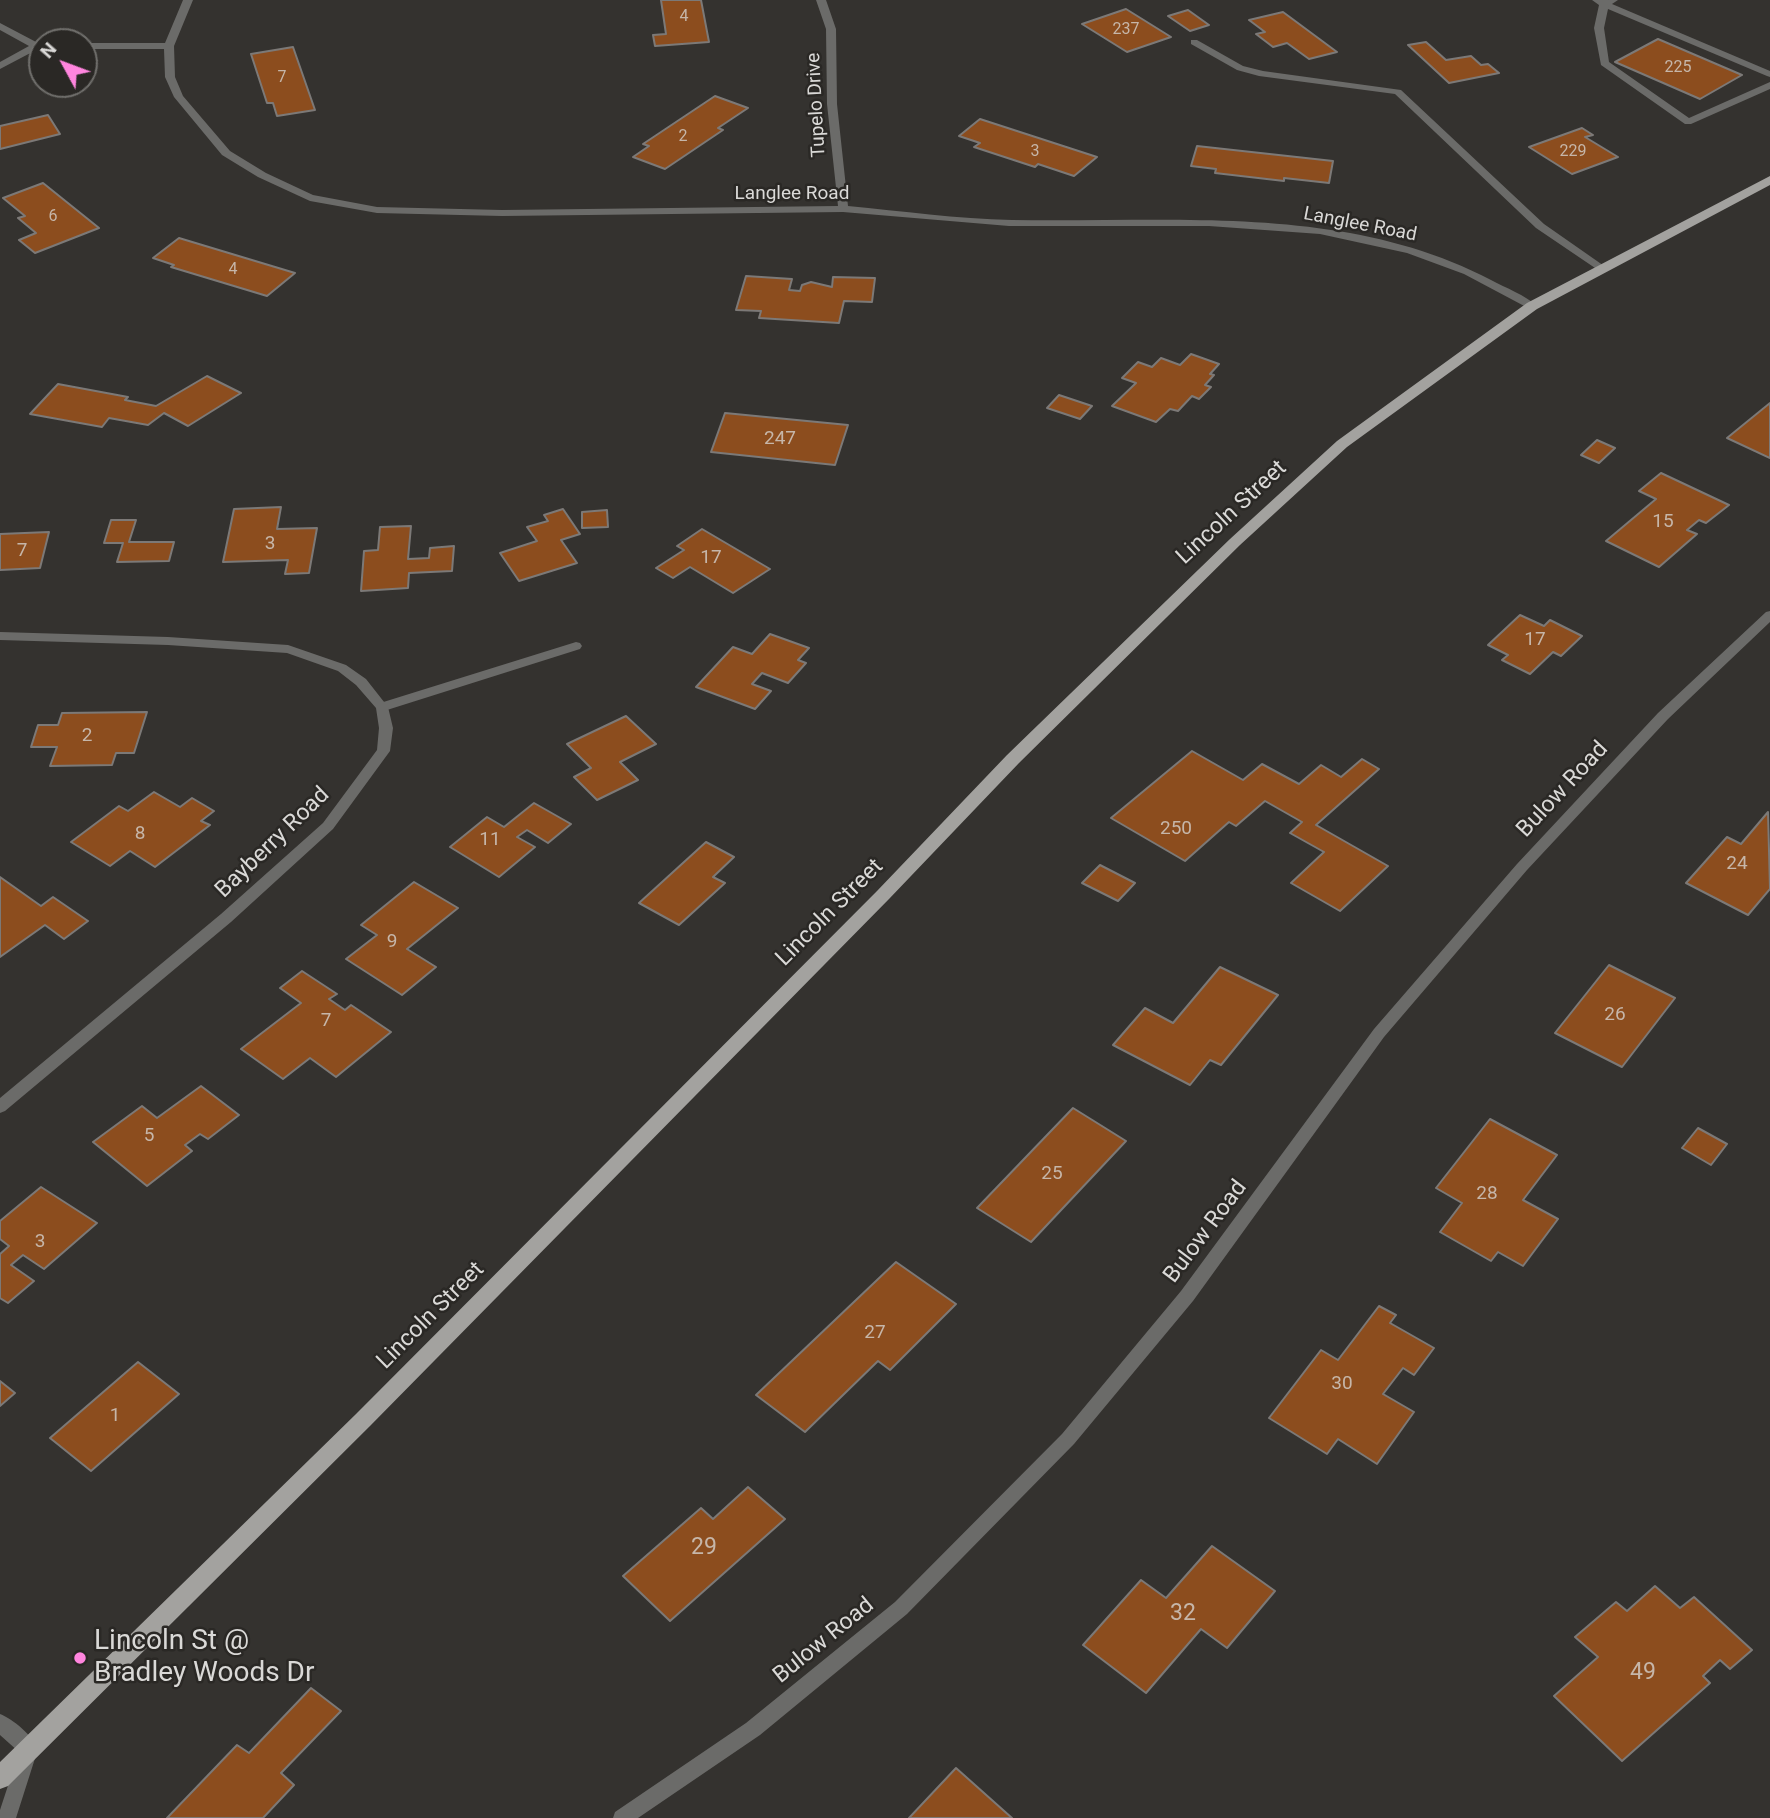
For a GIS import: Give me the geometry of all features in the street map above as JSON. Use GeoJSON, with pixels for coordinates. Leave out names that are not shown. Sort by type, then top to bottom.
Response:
{"type":"FeatureCollection","features":[{"type":"Feature","properties":{"kind":"main road","name":"Lincoln Street"},"geometry":{"type":"LineString","coordinates":[[0,1778],[363,1420],[883,895],[1013,759],[1236,542],[1342,444],[1532,306],[1770,180]]}},
{"type":"Feature","properties":{"kind":"street","name":"Langlee Road"},"geometry":{"type":"LineString","coordinates":[[188,0],[169,46],[170,77],[179,97],[226,153],[262,175],[310,198],[377,210],[502,214],[842,209],[1009,223],[1209,223],[1320,231],[1410,250],[1468,272],[1532,306]]}},
{"type":"Feature","properties":{"kind":"street","name":"Tupelo Drive"},"geometry":{"type":"LineString","coordinates":[[821,0],[831,29],[832,104],[842,209]]}},
{"type":"Feature","properties":{"kind":"street"},"geometry":{"type":"LineString","coordinates":[[1770,74],[1605,1],[1599,27],[1604,63],[1688,122],[1770,85]]}},
{"type":"Feature","properties":{"kind":"street"},"geometry":{"type":"LineString","coordinates":[[0,26],[28,40]]}},
{"type":"Feature","properties":{"kind":"street"},"geometry":{"type":"LineString","coordinates":[[1194,41],[1240,68],[1251,71],[1398,92],[1540,226],[1602,268]]}},
{"type":"Feature","properties":{"kind":"street"},"geometry":{"type":"LineString","coordinates":[[98,46],[169,46]]}},
{"type":"Feature","properties":{"kind":"street"},"geometry":{"type":"LineString","coordinates":[[0,65],[28,51]]}},
{"type":"Feature","properties":{"kind":"street","name":"Bulow Road"},"geometry":{"type":"LineString","coordinates":[[622,1818],[752,1729],[901,1608],[1068,1439],[1187,1296],[1379,1033],[1541,847],[1663,716],[1770,615]]}},
{"type":"Feature","properties":{"kind":"street"},"geometry":{"type":"LineString","coordinates":[[0,636],[168,641],[288,649],[342,668],[361,682],[382,707],[576,646]]}},
{"type":"Feature","properties":{"kind":"street","name":"Bayberry Road"},"geometry":{"type":"LineString","coordinates":[[0,1107],[226,918],[328,826],[383,751],[386,728],[382,707]]}},
{"type":"Feature","properties":{"kind":"street"},"geometry":{"type":"LineString","coordinates":[[0,1723],[29,1749],[7,1818]]}},
{"type":"Feature","properties":{"kind":"building"},"geometry":{"type":"Polygon","coordinates":[[[661,0],[701,0],[709,42],[655,46],[653,35],[666,34],[661,0]]]}},
{"type":"Feature","properties":{"kind":"building"},"geometry":{"type":"Polygon","coordinates":[[[1126,9],[1171,37],[1127,52],[1082,24],[1126,9]]]}},
{"type":"Feature","properties":{"kind":"building"},"geometry":{"type":"Polygon","coordinates":[[[1188,10],[1209,25],[1190,31],[1168,16],[1188,10]]]}},
{"type":"Feature","properties":{"kind":"building"},"geometry":{"type":"Polygon","coordinates":[[[1283,12],[1337,52],[1309,59],[1287,43],[1273,47],[1256,34],[1265,32],[1249,20],[1283,12]]]}},
{"type":"Feature","properties":{"kind":"building"},"geometry":{"type":"Polygon","coordinates":[[[1658,39],[1742,75],[1700,99],[1615,62],[1658,39]]]}},
{"type":"Feature","properties":{"kind":"building"},"geometry":{"type":"Polygon","coordinates":[[[1426,42],[1446,60],[1471,56],[1481,65],[1488,64],[1499,73],[1449,83],[1408,45],[1426,42]]]}},
{"type":"Feature","properties":{"kind":"building"},"geometry":{"type":"Polygon","coordinates":[[[293,47],[315,110],[277,116],[273,103],[267,103],[251,54],[293,47]]]}},
{"type":"Feature","properties":{"kind":"building"},"geometry":{"type":"Polygon","coordinates":[[[715,96],[748,108],[718,128],[723,130],[665,169],[633,157],[649,146],[643,144],[715,96]]]}},
{"type":"Feature","properties":{"kind":"building"},"geometry":{"type":"Polygon","coordinates":[[[48,115],[60,134],[0,149],[0,126],[48,115]]]}},
{"type":"Feature","properties":{"kind":"building"},"geometry":{"type":"Polygon","coordinates":[[[980,119],[1097,157],[1074,176],[1038,164],[1035,167],[974,147],[980,143],[959,136],[980,119]]]}},
{"type":"Feature","properties":{"kind":"building"},"geometry":{"type":"Polygon","coordinates":[[[1582,128],[1593,135],[1585,137],[1618,157],[1572,174],[1529,147],[1582,128]]]}},
{"type":"Feature","properties":{"kind":"building"},"geometry":{"type":"Polygon","coordinates":[[[1197,146],[1333,161],[1329,183],[1215,173],[1216,169],[1191,166],[1197,146]]]}},
{"type":"Feature","properties":{"kind":"building"},"geometry":{"type":"Polygon","coordinates":[[[43,183],[99,228],[35,253],[19,240],[36,233],[18,218],[25,216],[3,198],[43,183]]]}},
{"type":"Feature","properties":{"kind":"building"},"geometry":{"type":"Polygon","coordinates":[[[179,238],[295,273],[267,296],[171,267],[174,265],[153,258],[179,238]]]}},
{"type":"Feature","properties":{"kind":"building"},"geometry":{"type":"Polygon","coordinates":[[[746,276],[792,279],[789,290],[800,291],[802,285],[811,282],[832,287],[833,277],[875,278],[872,302],[844,301],[839,323],[759,318],[761,311],[736,310],[746,276]]]}},
{"type":"Feature","properties":{"kind":"building"},"geometry":{"type":"Polygon","coordinates":[[[1191,354],[1219,364],[1205,385],[1211,387],[1199,399],[1192,396],[1178,411],[1170,409],[1156,422],[1112,406],[1136,383],[1122,378],[1138,362],[1152,367],[1161,358],[1180,365],[1191,354]]]}},
{"type":"Feature","properties":{"kind":"building"},"geometry":{"type":"Polygon","coordinates":[[[207,376],[241,393],[188,426],[164,413],[148,425],[109,418],[102,427],[30,414],[58,384],[128,397],[125,400],[156,406],[207,376]]]}},
{"type":"Feature","properties":{"kind":"building"},"geometry":{"type":"Polygon","coordinates":[[[1059,395],[1092,406],[1080,419],[1047,408],[1059,395]]]}},
{"type":"Feature","properties":{"kind":"building"},"geometry":{"type":"Polygon","coordinates":[[[1770,403],[1770,458],[1727,438],[1770,403]]]}},
{"type":"Feature","properties":{"kind":"building"},"geometry":{"type":"Polygon","coordinates":[[[725,413],[848,425],[835,465],[711,452],[725,413]]]}},
{"type":"Feature","properties":{"kind":"building"},"geometry":{"type":"Polygon","coordinates":[[[1597,440],[1615,448],[1599,463],[1581,455],[1597,440]]]}},
{"type":"Feature","properties":{"kind":"building"},"geometry":{"type":"Polygon","coordinates":[[[1661,473],[1729,505],[1706,523],[1699,520],[1687,530],[1697,534],[1659,567],[1606,541],[1656,499],[1639,491],[1661,473]]]}},
{"type":"Feature","properties":{"kind":"building"},"geometry":{"type":"Polygon","coordinates":[[[281,507],[277,529],[317,528],[309,573],[285,574],[288,560],[223,562],[234,509],[281,507]]]}},
{"type":"Feature","properties":{"kind":"building"},"geometry":{"type":"Polygon","coordinates":[[[563,509],[580,534],[561,540],[577,563],[519,581],[500,553],[537,541],[527,527],[548,521],[544,515],[563,509]]]}},
{"type":"Feature","properties":{"kind":"building"},"geometry":{"type":"Polygon","coordinates":[[[607,510],[608,527],[582,528],[582,512],[607,510]]]}},
{"type":"Feature","properties":{"kind":"building"},"geometry":{"type":"Polygon","coordinates":[[[111,520],[136,520],[129,542],[174,542],[169,561],[117,562],[123,543],[104,543],[111,520]]]}},
{"type":"Feature","properties":{"kind":"building"},"geometry":{"type":"Polygon","coordinates":[[[411,526],[408,559],[429,558],[430,548],[454,546],[452,571],[409,573],[408,588],[361,591],[364,551],[378,550],[380,527],[411,526]]]}},
{"type":"Feature","properties":{"kind":"building"},"geometry":{"type":"Polygon","coordinates":[[[702,529],[770,569],[733,593],[690,567],[673,578],[656,568],[684,550],[677,546],[702,529]]]}},
{"type":"Feature","properties":{"kind":"building"},"geometry":{"type":"Polygon","coordinates":[[[49,532],[40,568],[0,570],[0,534],[49,532]]]}},
{"type":"Feature","properties":{"kind":"building"},"geometry":{"type":"Polygon","coordinates":[[[1520,615],[1544,626],[1550,620],[1582,636],[1561,656],[1553,652],[1530,674],[1502,660],[1508,655],[1488,645],[1520,615]]]}},
{"type":"Feature","properties":{"kind":"building"},"geometry":{"type":"Polygon","coordinates":[[[770,634],[809,648],[798,660],[806,663],[788,683],[762,673],[752,684],[771,691],[755,709],[696,687],[733,647],[752,654],[770,634]]]}},
{"type":"Feature","properties":{"kind":"building"},"geometry":{"type":"Polygon","coordinates":[[[147,712],[134,753],[116,753],[112,765],[50,766],[57,747],[31,747],[38,725],[58,725],[62,713],[147,712]]]}},
{"type":"Feature","properties":{"kind":"building"},"geometry":{"type":"Polygon","coordinates":[[[626,716],[656,744],[620,762],[638,780],[597,800],[574,777],[591,768],[567,744],[626,716]]]}},
{"type":"Feature","properties":{"kind":"building"},"geometry":{"type":"Polygon","coordinates":[[[1192,751],[1243,780],[1262,764],[1299,784],[1321,765],[1341,777],[1362,759],[1379,769],[1316,825],[1388,866],[1340,911],[1291,883],[1324,852],[1290,833],[1302,822],[1265,801],[1236,826],[1229,822],[1185,861],[1111,818],[1192,751]]]}},
{"type":"Feature","properties":{"kind":"building"},"geometry":{"type":"Polygon","coordinates":[[[154,792],[180,807],[192,798],[214,811],[201,821],[210,825],[155,867],[130,851],[110,866],[71,842],[119,806],[128,811],[154,792]]]}},
{"type":"Feature","properties":{"kind":"building"},"geometry":{"type":"Polygon","coordinates":[[[534,803],[571,824],[548,843],[527,830],[517,837],[535,847],[499,877],[450,847],[487,817],[504,827],[534,803]]]}},
{"type":"Feature","properties":{"kind":"building"},"geometry":{"type":"Polygon","coordinates":[[[1768,812],[1770,889],[1748,915],[1686,883],[1727,837],[1741,844],[1768,812]]]}},
{"type":"Feature","properties":{"kind":"building"},"geometry":{"type":"Polygon","coordinates":[[[706,842],[734,857],[713,877],[725,883],[679,925],[639,903],[706,842]]]}},
{"type":"Feature","properties":{"kind":"building"},"geometry":{"type":"Polygon","coordinates":[[[1100,865],[1135,883],[1118,901],[1082,883],[1100,865]]]}},
{"type":"Feature","properties":{"kind":"building"},"geometry":{"type":"Polygon","coordinates":[[[0,877],[41,906],[53,897],[88,921],[64,939],[45,925],[0,957],[0,877]]]}},
{"type":"Feature","properties":{"kind":"building"},"geometry":{"type":"Polygon","coordinates":[[[414,882],[458,908],[407,949],[436,967],[402,995],[346,959],[377,935],[361,925],[414,882]]]}},
{"type":"Feature","properties":{"kind":"building"},"geometry":{"type":"Polygon","coordinates":[[[1609,965],[1675,998],[1622,1067],[1555,1033],[1609,965]]]}},
{"type":"Feature","properties":{"kind":"building"},"geometry":{"type":"Polygon","coordinates":[[[1220,967],[1278,995],[1221,1065],[1210,1060],[1190,1085],[1113,1045],[1145,1008],[1173,1023],[1220,967]]]}},
{"type":"Feature","properties":{"kind":"building"},"geometry":{"type":"Polygon","coordinates":[[[302,971],[337,994],[329,999],[345,1010],[351,1005],[391,1032],[336,1077],[310,1058],[283,1079],[241,1049],[301,1003],[280,988],[302,971]]]}},
{"type":"Feature","properties":{"kind":"building"},"geometry":{"type":"Polygon","coordinates":[[[201,1086],[239,1115],[208,1139],[200,1134],[185,1145],[192,1151],[147,1186],[93,1142],[142,1106],[157,1118],[201,1086]]]}},
{"type":"Feature","properties":{"kind":"building"},"geometry":{"type":"Polygon","coordinates":[[[1073,1108],[1126,1141],[1031,1242],[977,1208],[1073,1108]]]}},
{"type":"Feature","properties":{"kind":"building"},"geometry":{"type":"Polygon","coordinates":[[[1490,1119],[1557,1155],[1523,1200],[1558,1219],[1523,1266],[1498,1252],[1491,1261],[1440,1232],[1462,1203],[1436,1188],[1490,1119]]]}},
{"type":"Feature","properties":{"kind":"building"},"geometry":{"type":"Polygon","coordinates":[[[1698,1128],[1727,1144],[1711,1165],[1682,1148],[1698,1128]]]}},
{"type":"Feature","properties":{"kind":"building"},"geometry":{"type":"Polygon","coordinates":[[[41,1187],[97,1223],[44,1269],[23,1255],[11,1265],[34,1281],[8,1303],[0,1298],[0,1254],[9,1246],[0,1239],[0,1221],[41,1187]]]}},
{"type":"Feature","properties":{"kind":"building"},"geometry":{"type":"Polygon","coordinates":[[[896,1262],[956,1304],[890,1370],[878,1361],[805,1432],[756,1395],[896,1262]]]}},
{"type":"Feature","properties":{"kind":"building"},"geometry":{"type":"Polygon","coordinates":[[[1379,1306],[1396,1315],[1390,1323],[1434,1348],[1414,1375],[1403,1368],[1383,1394],[1414,1412],[1377,1464],[1338,1439],[1327,1454],[1269,1418],[1321,1350],[1338,1360],[1379,1306]]]}},
{"type":"Feature","properties":{"kind":"building"},"geometry":{"type":"Polygon","coordinates":[[[138,1362],[179,1394],[91,1471],[50,1438],[138,1362]]]}},
{"type":"Feature","properties":{"kind":"building"},"geometry":{"type":"Polygon","coordinates":[[[0,1381],[15,1393],[0,1406],[0,1381]]]}},
{"type":"Feature","properties":{"kind":"building"},"geometry":{"type":"Polygon","coordinates":[[[748,1487],[785,1519],[670,1621],[623,1576],[701,1508],[713,1519],[748,1487]]]}},
{"type":"Feature","properties":{"kind":"building"},"geometry":{"type":"Polygon","coordinates":[[[1212,1546],[1275,1591],[1227,1648],[1201,1629],[1146,1693],[1083,1645],[1141,1580],[1166,1598],[1212,1546]]]}},
{"type":"Feature","properties":{"kind":"building"},"geometry":{"type":"Polygon","coordinates":[[[1655,1586],[1680,1608],[1694,1597],[1752,1650],[1730,1669],[1720,1660],[1703,1676],[1710,1683],[1622,1761],[1554,1696],[1598,1657],[1575,1637],[1616,1602],[1627,1611],[1655,1586]]]}},
{"type":"Feature","properties":{"kind":"building"},"geometry":{"type":"Polygon","coordinates":[[[311,1688],[341,1711],[281,1773],[294,1785],[263,1818],[167,1818],[237,1745],[249,1753],[311,1688]]]}},
{"type":"Feature","properties":{"kind":"building"},"geometry":{"type":"Polygon","coordinates":[[[956,1768],[1012,1818],[909,1818],[956,1768]]]}},
{"type":"Feature","properties":{"kind":"place","name":"Lincoln St @ Bradley Woods Dr"},"geometry":{"type":"Point","coordinates":[80,1658]}}]}
